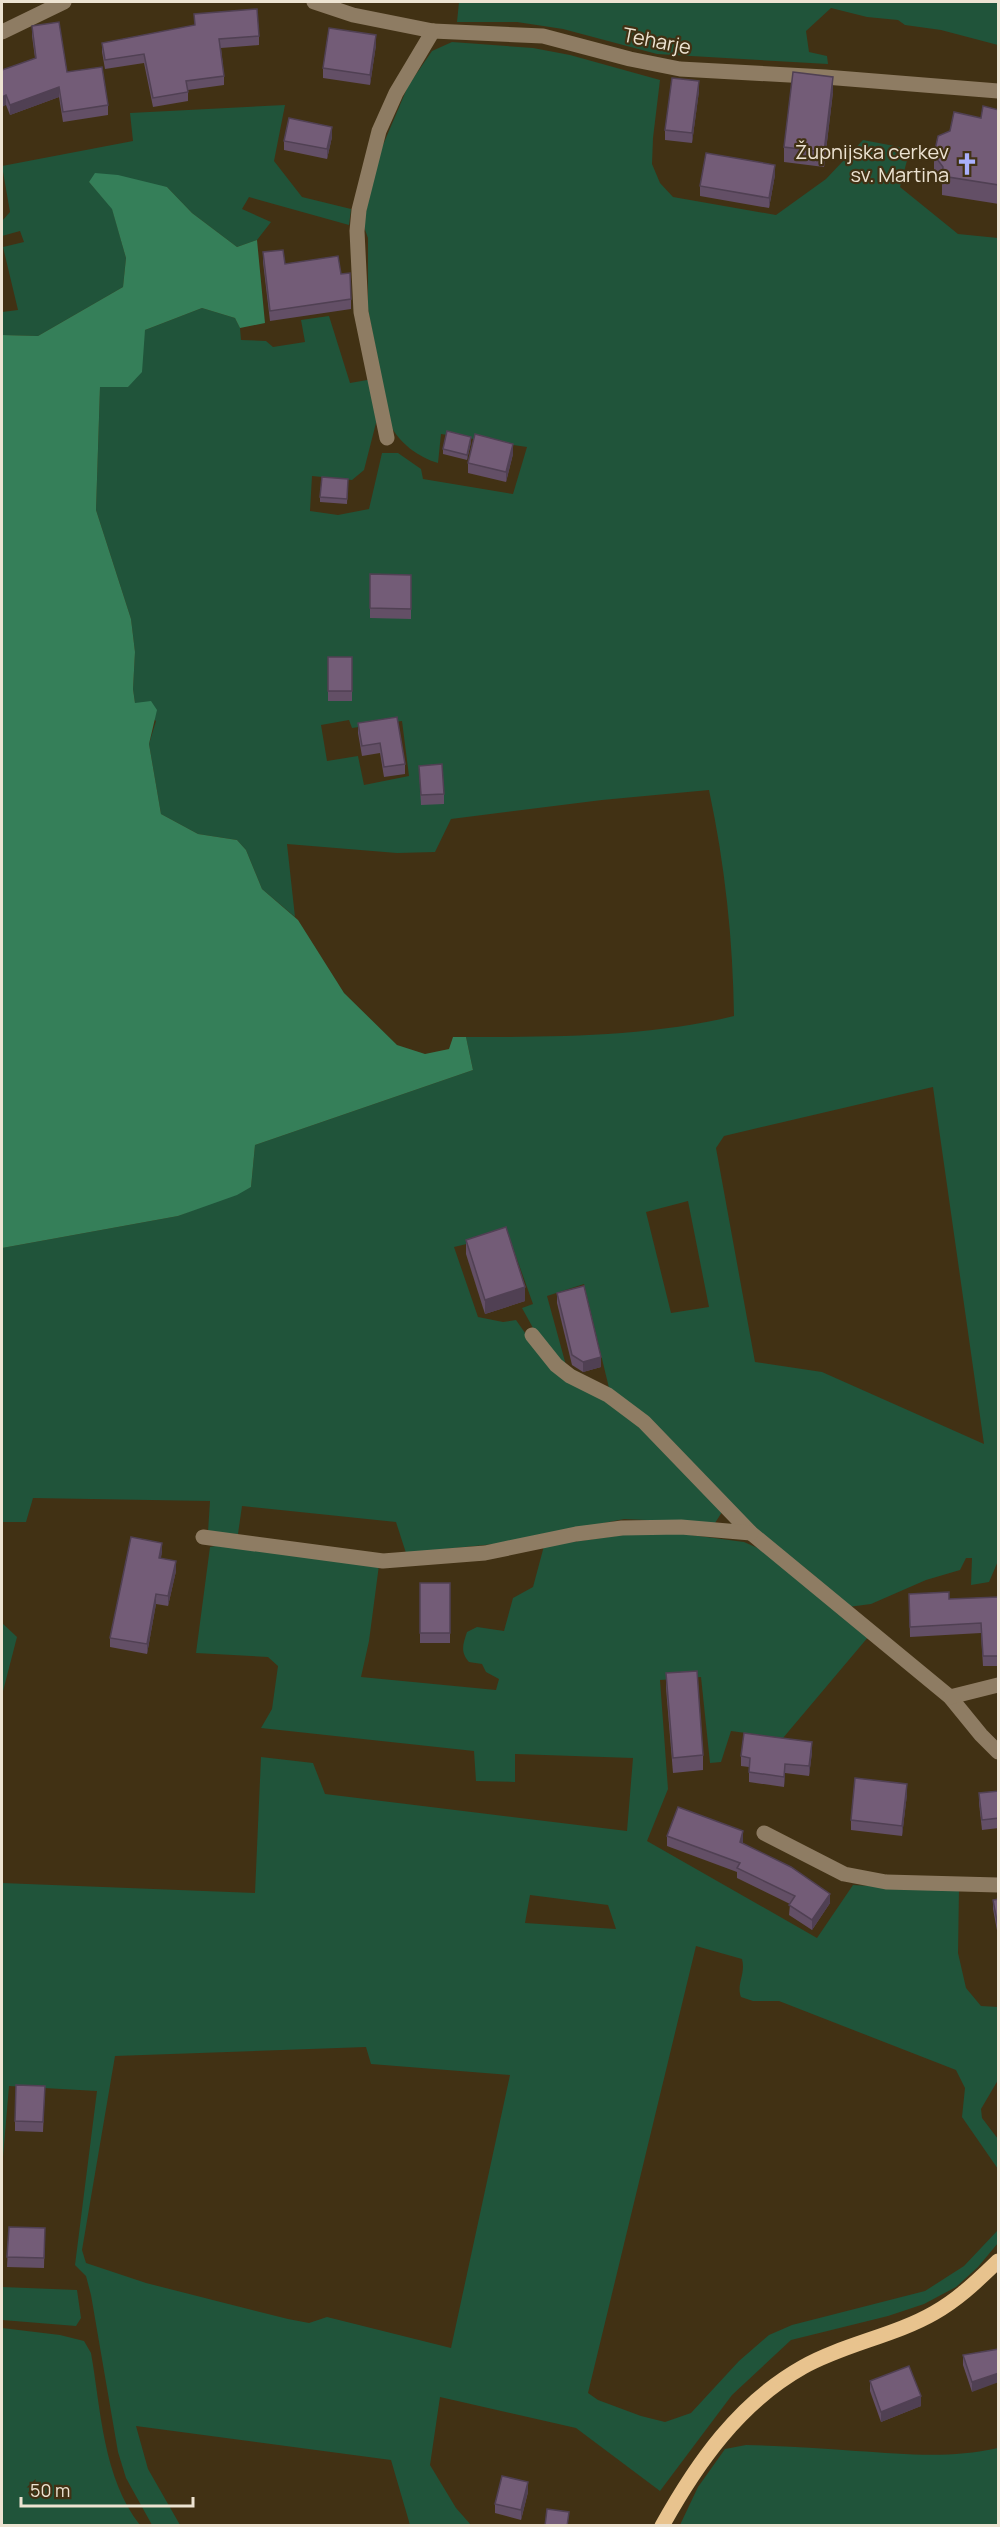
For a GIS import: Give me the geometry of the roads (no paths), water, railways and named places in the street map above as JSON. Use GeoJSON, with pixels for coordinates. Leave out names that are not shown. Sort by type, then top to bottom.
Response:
{"type":"FeatureCollection","features":[{"type":"Feature","properties":{"kind":"main road"},"geometry":{"type":"LineString","coordinates":[[662,2526],[686,2482],[716,2442],[746,2410],[777,2383],[834,2352],[933,2314],[962,2295],[999,2261]]}},
{"type":"Feature","properties":{"kind":"street"},"geometry":{"type":"LineString","coordinates":[[2,32],[64,2]]}},
{"type":"Feature","properties":{"kind":"street","name":"Teharje"},"geometry":{"type":"LineString","coordinates":[[314,2],[353,15],[433,31],[543,36],[630,59],[680,69],[825,76],[999,91]]}},
{"type":"Feature","properties":{"kind":"street"},"geometry":{"type":"LineString","coordinates":[[387,438],[361,312],[357,231],[359,210],[379,131],[396,93],[433,31]]}},
{"type":"Feature","properties":{"kind":"street"},"geometry":{"type":"LineString","coordinates":[[532,1335],[556,1365],[570,1376],[608,1395],[644,1422],[751,1533],[950,1697],[981,1736],[999,1752]]}},
{"type":"Feature","properties":{"kind":"street"},"geometry":{"type":"LineString","coordinates":[[203,1537],[383,1561],[485,1553],[576,1534],[622,1528],[681,1527],[751,1533]]}},
{"type":"Feature","properties":{"kind":"street"},"geometry":{"type":"LineString","coordinates":[[950,1697],[999,1685]]}},
{"type":"Feature","properties":{"kind":"street"},"geometry":{"type":"LineString","coordinates":[[764,1833],[844,1874],[885,1882],[999,1885]]}},
{"type":"Feature","properties":{"kind":"place","name":"Župnijska cerkev sv. Martina"},"geometry":{"type":"Point","coordinates":[967,164]}}]}
